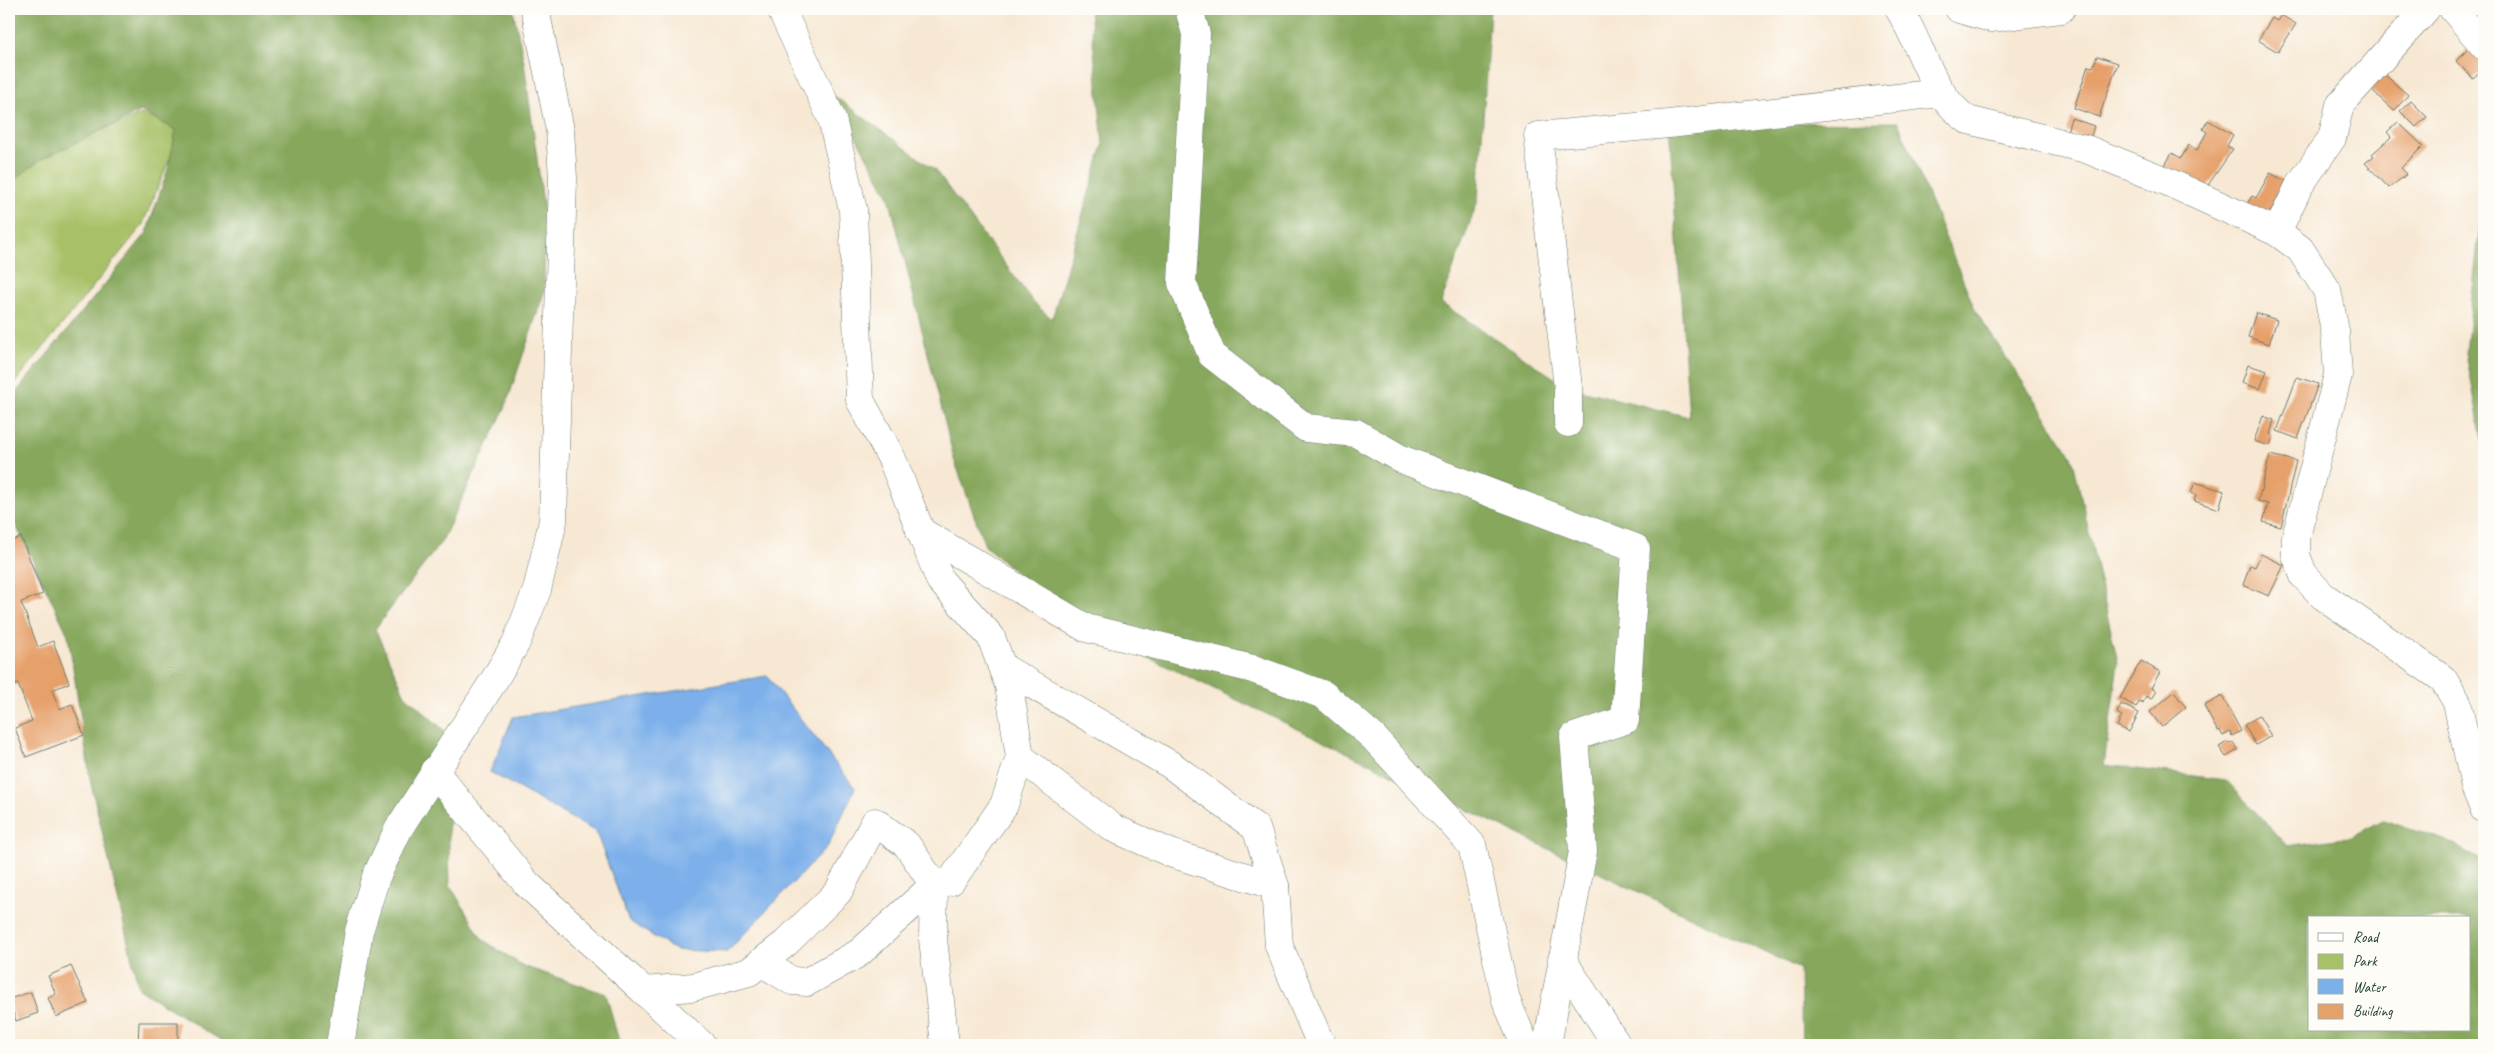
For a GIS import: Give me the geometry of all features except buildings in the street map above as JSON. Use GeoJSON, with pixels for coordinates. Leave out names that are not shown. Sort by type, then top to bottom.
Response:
{"type":"FeatureCollection","features":[{"type":"Feature","properties":{"kind":"street"},"geometry":{"type":"LineString","coordinates":[[340,1045],[359,931],[376,877],[399,828],[516,643],[537,590],[553,521],[563,178],[560,130],[535,9]]}},
{"type":"Feature","properties":{"kind":"street"},"geometry":{"type":"LineString","coordinates":[[761,962],[792,981],[807,982],[859,953],[934,885],[951,881],[1004,805],[1020,757],[1009,686],[992,637],[940,580],[892,459],[860,400],[853,210],[832,119],[782,9]]}},
{"type":"Feature","properties":{"kind":"street"},"geometry":{"type":"LineString","coordinates":[[1189,9],[1196,34],[1182,283],[1212,355],[1306,428],[1356,433],[1401,459],[1636,548],[1625,720],[1574,737],[1583,851],[1547,1045]]}},
{"type":"Feature","properties":{"kind":"street"},"geometry":{"type":"LineString","coordinates":[[1899,9],[1935,79],[1940,93],[1954,111],[1968,120],[2086,149],[2166,181],[2276,232],[2300,249],[2327,290],[2335,331],[2338,375],[2296,537],[2296,556],[2304,576],[2323,596],[2443,679],[2457,702],[2481,796]]}},
{"type":"Feature","properties":{"kind":"street"},"geometry":{"type":"LineString","coordinates":[[1958,9],[1991,18],[2061,9]]}},
{"type":"Feature","properties":{"kind":"street"},"geometry":{"type":"LineString","coordinates":[[2276,232],[2299,186],[2332,138],[2340,105],[2426,9]]}},
{"type":"Feature","properties":{"kind":"street"},"geometry":{"type":"LineString","coordinates":[[2453,9],[2484,46]]}},
{"type":"Feature","properties":{"kind":"street"},"geometry":{"type":"LineString","coordinates":[[1568,424],[1568,387],[1538,136],[1669,124],[1940,93]]}},
{"type":"Feature","properties":{"kind":"street"},"geometry":{"type":"LineString","coordinates":[[920,531],[1086,628],[1253,669],[1324,696],[1373,737],[1472,845],[1506,1000],[1525,1045]]}},
{"type":"Feature","properties":{"kind":"street"},"geometry":{"type":"LineString","coordinates":[[1002,666],[1171,765],[1256,828],[1275,886],[1279,946],[1319,1040],[1323,1045]]}},
{"type":"Feature","properties":{"kind":"street"},"geometry":{"type":"LineString","coordinates":[[1020,757],[1113,828],[1173,854],[1275,886]]}},
{"type":"Feature","properties":{"kind":"street"},"geometry":{"type":"LineString","coordinates":[[434,771],[527,884],[702,1045]]}},
{"type":"Feature","properties":{"kind":"street"},"geometry":{"type":"LineString","coordinates":[[644,991],[693,987],[748,972],[786,943],[838,892],[875,822],[907,845],[934,885],[933,939],[946,1045]]}},
{"type":"Feature","properties":{"kind":"street"},"geometry":{"type":"LineString","coordinates":[[1562,959],[1617,1045]]}},
{"type":"Feature","properties":{"kind":"green space"},"geometry":{"type":"Polygon","coordinates":[[[9,9],[513,9],[524,62],[545,218],[544,293],[505,408],[442,541],[375,629],[405,695],[446,732],[450,885],[482,939],[523,966],[606,994],[620,1045],[228,1045],[139,989],[91,784],[68,635],[13,519],[9,500],[9,401],[146,234],[168,169],[176,130],[141,111],[40,160],[9,184],[9,9]]]}},
{"type":"Feature","properties":{"kind":"green space"},"geometry":{"type":"Polygon","coordinates":[[[1090,9],[1490,9],[1478,200],[1441,303],[1568,387],[1689,417],[1669,124],[1898,122],[1976,312],[2072,456],[2118,663],[2104,765],[2226,780],[2287,846],[2351,837],[2383,820],[2447,841],[2484,862],[2484,1045],[1802,1045],[1800,969],[1076,623],[985,546],[954,459],[889,197],[833,95],[935,170],[1034,303],[1052,319],[1103,145],[1090,9]]]}},
{"type":"Feature","properties":{"kind":"green space"},"geometry":{"type":"Polygon","coordinates":[[[142,114],[181,131],[142,226],[9,390],[9,179],[43,153],[142,114]]]}},
{"type":"Feature","properties":{"kind":"green space"},"geometry":{"type":"Polygon","coordinates":[[[2484,187],[2484,450],[2466,353],[2484,187]]]}},
{"type":"Feature","properties":{"kind":"water"},"geometry":{"type":"Polygon","coordinates":[[[767,676],[855,788],[828,846],[727,952],[675,950],[629,921],[596,832],[490,772],[513,717],[767,676]]]}}]}
